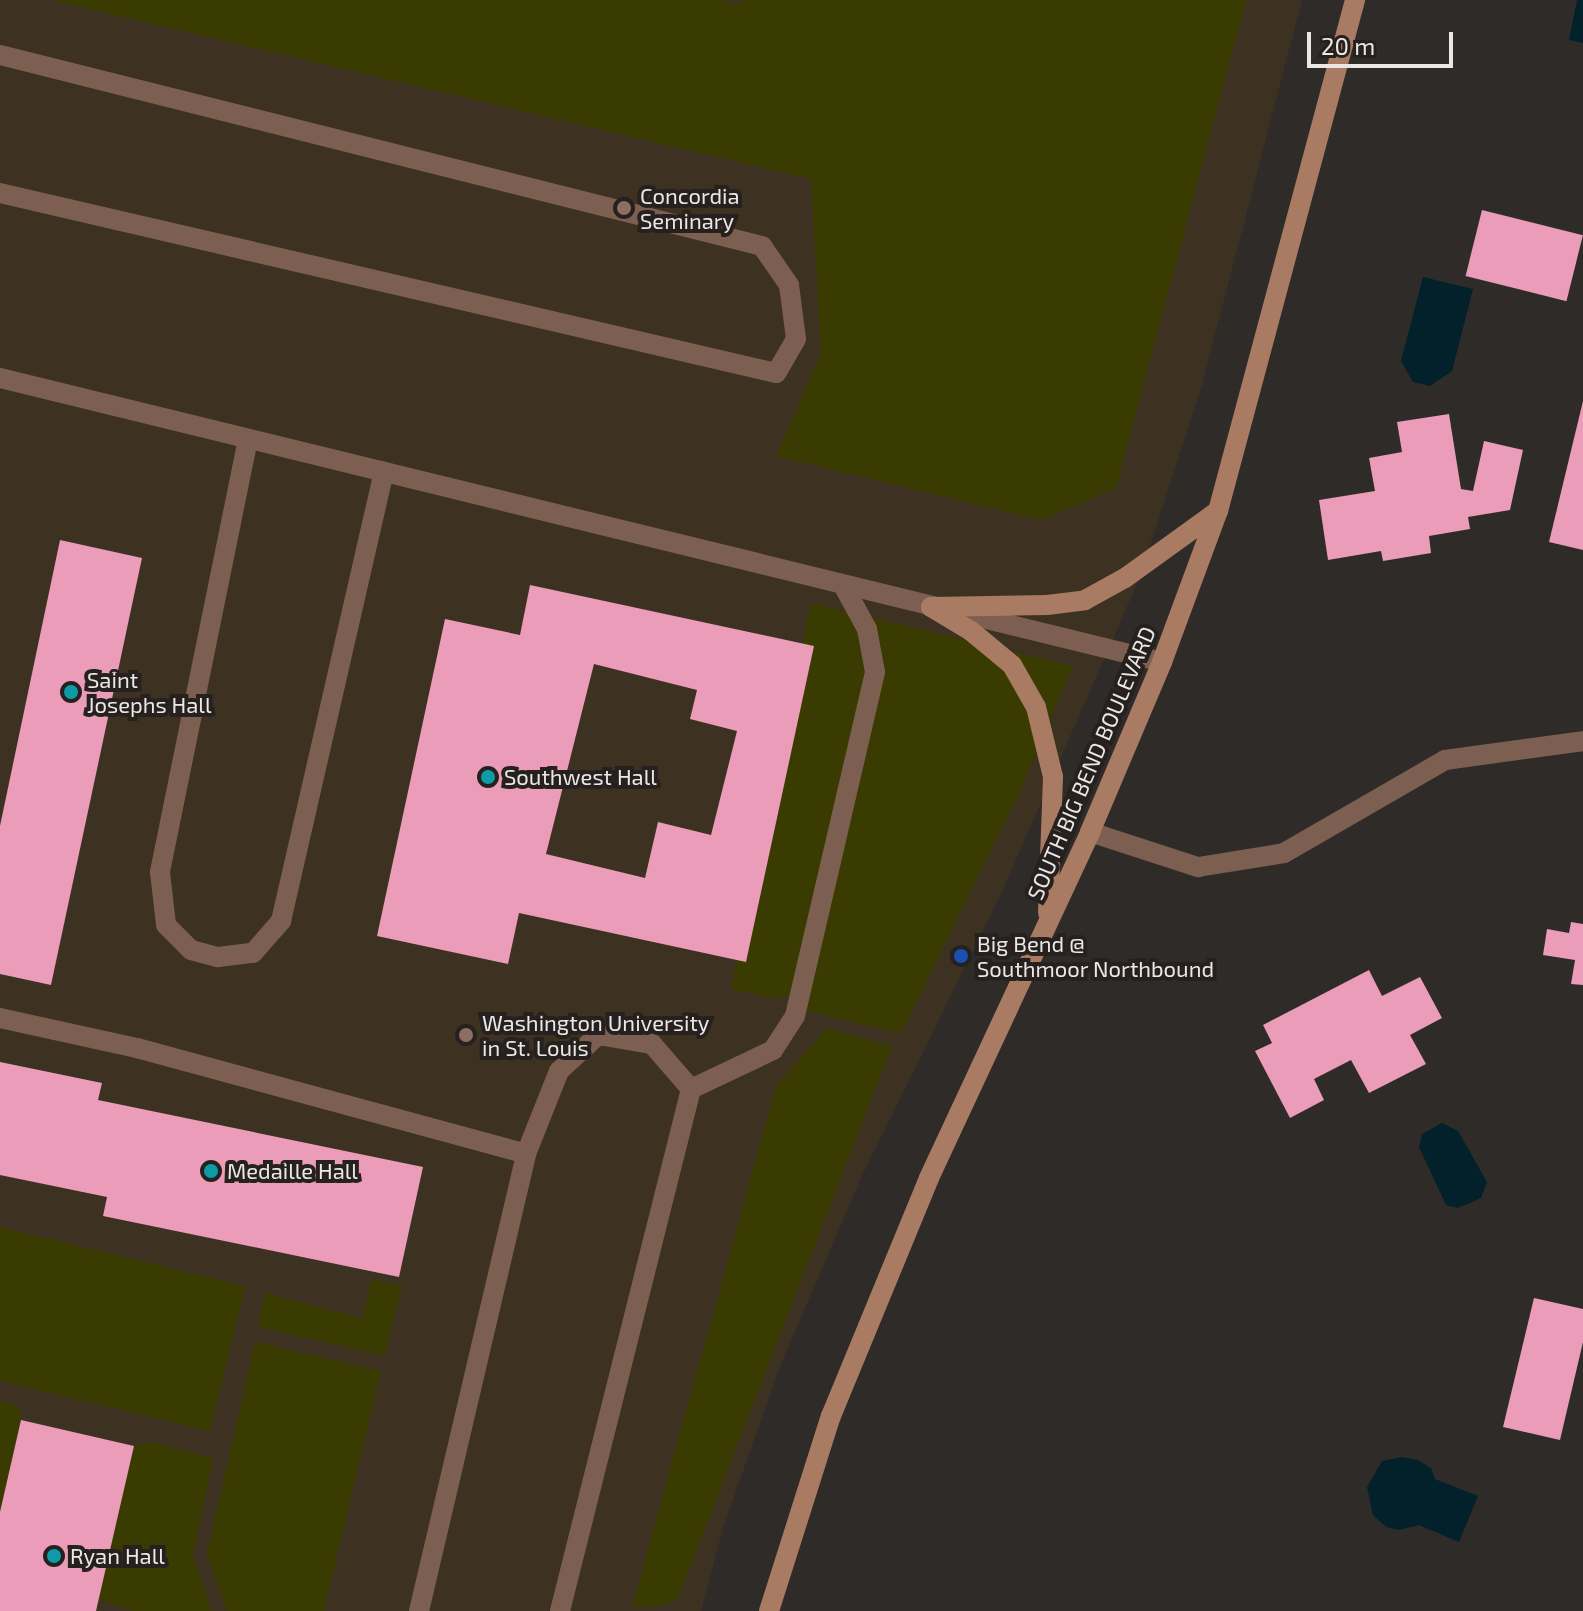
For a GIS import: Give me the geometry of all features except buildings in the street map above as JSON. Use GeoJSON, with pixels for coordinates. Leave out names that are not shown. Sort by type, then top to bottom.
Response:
{"type":"FeatureCollection","features":[{"type":"Feature","properties":{"kind":"main road","name":"SOUTH BIG BEND BOULEVARD"},"geometry":{"type":"LineString","coordinates":[[769,1611],[831,1416],[929,1178],[1090,832],[1162,662],[1218,511],[1355,0]]}},
{"type":"Feature","properties":{"kind":"main road"},"geometry":{"type":"LineString","coordinates":[[931,607],[1047,605],[1085,600],[1151,561],[1218,511]]}},
{"type":"Feature","properties":{"kind":"main road"},"geometry":{"type":"LineString","coordinates":[[931,607],[971,631],[1012,665],[1036,707],[1053,777],[1048,924]]}},
{"type":"Feature","properties":{"kind":"street"},"geometry":{"type":"LineString","coordinates":[[0,55],[762,246],[789,285],[796,339],[776,373],[0,193]]}},
{"type":"Feature","properties":{"kind":"street"},"geometry":{"type":"LineString","coordinates":[[0,378],[844,587],[1162,662]]}},
{"type":"Feature","properties":{"kind":"street"},"geometry":{"type":"LineString","coordinates":[[248,439],[160,872],[166,925],[191,950],[218,957],[253,953],[281,921],[384,472]]}},
{"type":"Feature","properties":{"kind":"street"},"geometry":{"type":"LineString","coordinates":[[691,1089],[773,1050],[795,1016],[875,672],[867,629],[844,587]]}},
{"type":"Feature","properties":{"kind":"street"},"geometry":{"type":"LineString","coordinates":[[1090,832],[1198,867],[1284,853],[1445,760],[1583,741]]}},
{"type":"Feature","properties":{"kind":"street"},"geometry":{"type":"LineString","coordinates":[[0,1018],[137,1048],[526,1154]]}},
{"type":"Feature","properties":{"kind":"street"},"geometry":{"type":"LineString","coordinates":[[419,1611],[526,1154],[559,1071],[598,1035],[652,1044],[691,1089]]}},
{"type":"Feature","properties":{"kind":"street"},"geometry":{"type":"LineString","coordinates":[[560,1611],[691,1089]]}},
{"type":"Feature","properties":{"kind":"shaded area","name":"Washington University in St. Louis"},"geometry":{"type":"Polygon","coordinates":[[[0,0],[1302,0],[1201,388],[1140,577],[1001,894],[862,1176],[781,1364],[723,1528],[701,1611],[0,1611],[0,0]]]}},
{"type":"Feature","properties":{"kind":"shaded area"},"geometry":{"type":"Polygon","coordinates":[[[51,0],[718,0],[738,4],[743,0],[1246,0],[1116,488],[1041,520],[776,456],[821,354],[811,179],[51,0]]]}},
{"type":"Feature","properties":{"kind":"shaded area"},"geometry":{"type":"Polygon","coordinates":[[[811,603],[1073,666],[1019,794],[901,1033],[806,1011],[791,994],[775,999],[731,989],[811,603]]]}},
{"type":"Feature","properties":{"kind":"shaded area"},"geometry":{"type":"Polygon","coordinates":[[[827,1028],[892,1046],[678,1598],[666,1605],[632,1607],[776,1086],[827,1028]]]}},
{"type":"Feature","properties":{"kind":"shaded area"},"geometry":{"type":"Polygon","coordinates":[[[0,1227],[245,1286],[210,1431],[0,1381],[0,1227]]]}},
{"type":"Feature","properties":{"kind":"shaded area"},"geometry":{"type":"Polygon","coordinates":[[[371,1280],[402,1285],[385,1356],[258,1327],[265,1293],[362,1318],[371,1280]]]}},
{"type":"Feature","properties":{"kind":"shaded area"},"geometry":{"type":"Polygon","coordinates":[[[255,1342],[381,1371],[324,1611],[227,1611],[207,1555],[255,1342]]]}},
{"type":"Feature","properties":{"kind":"shaded area"},"geometry":{"type":"Polygon","coordinates":[[[0,1401],[19,1406],[21,1420],[0,1512],[0,1401]]]}},
{"type":"Feature","properties":{"kind":"shaded area"},"geometry":{"type":"Polygon","coordinates":[[[151,1442],[213,1458],[193,1556],[212,1611],[132,1611],[98,1600],[134,1446],[151,1442]]]}},
{"type":"Feature","properties":{"kind":"water"},"geometry":{"type":"Polygon","coordinates":[[[1577,0],[1583,0],[1583,43],[1569,40],[1577,0]]]}},
{"type":"Feature","properties":{"kind":"water"},"geometry":{"type":"Polygon","coordinates":[[[1423,277],[1473,289],[1452,371],[1430,386],[1413,382],[1401,361],[1423,277]]]}},
{"type":"Feature","properties":{"kind":"water"},"geometry":{"type":"Polygon","coordinates":[[[1442,1123],[1458,1131],[1487,1182],[1481,1198],[1458,1208],[1446,1205],[1419,1147],[1422,1134],[1442,1123]]]}},
{"type":"Feature","properties":{"kind":"water"},"geometry":{"type":"Polygon","coordinates":[[[1402,1457],[1418,1460],[1431,1468],[1435,1479],[1478,1496],[1459,1542],[1419,1525],[1399,1530],[1386,1527],[1373,1515],[1367,1487],[1382,1461],[1402,1457]]]}},
{"type":"Feature","properties":{"kind":"place","name":"Concordia Seminary"},"geometry":{"type":"Point","coordinates":[624,208]}},
{"type":"Feature","properties":{"kind":"place","name":"Saint Josephs Hall"},"geometry":{"type":"Point","coordinates":[71,692]}},
{"type":"Feature","properties":{"kind":"place","name":"Southwest Hall"},"geometry":{"type":"Point","coordinates":[488,777]}},
{"type":"Feature","properties":{"kind":"place","name":"Big Bend @ Southmoor Northbound"},"geometry":{"type":"Point","coordinates":[961,956]}},
{"type":"Feature","properties":{"kind":"place","name":"Washington University in St. Louis"},"geometry":{"type":"Point","coordinates":[466,1035]}},
{"type":"Feature","properties":{"kind":"place","name":"Medaille Hall"},"geometry":{"type":"Point","coordinates":[211,1171]}},
{"type":"Feature","properties":{"kind":"place","name":"Ryan Hall"},"geometry":{"type":"Point","coordinates":[54,1556]}}]}
